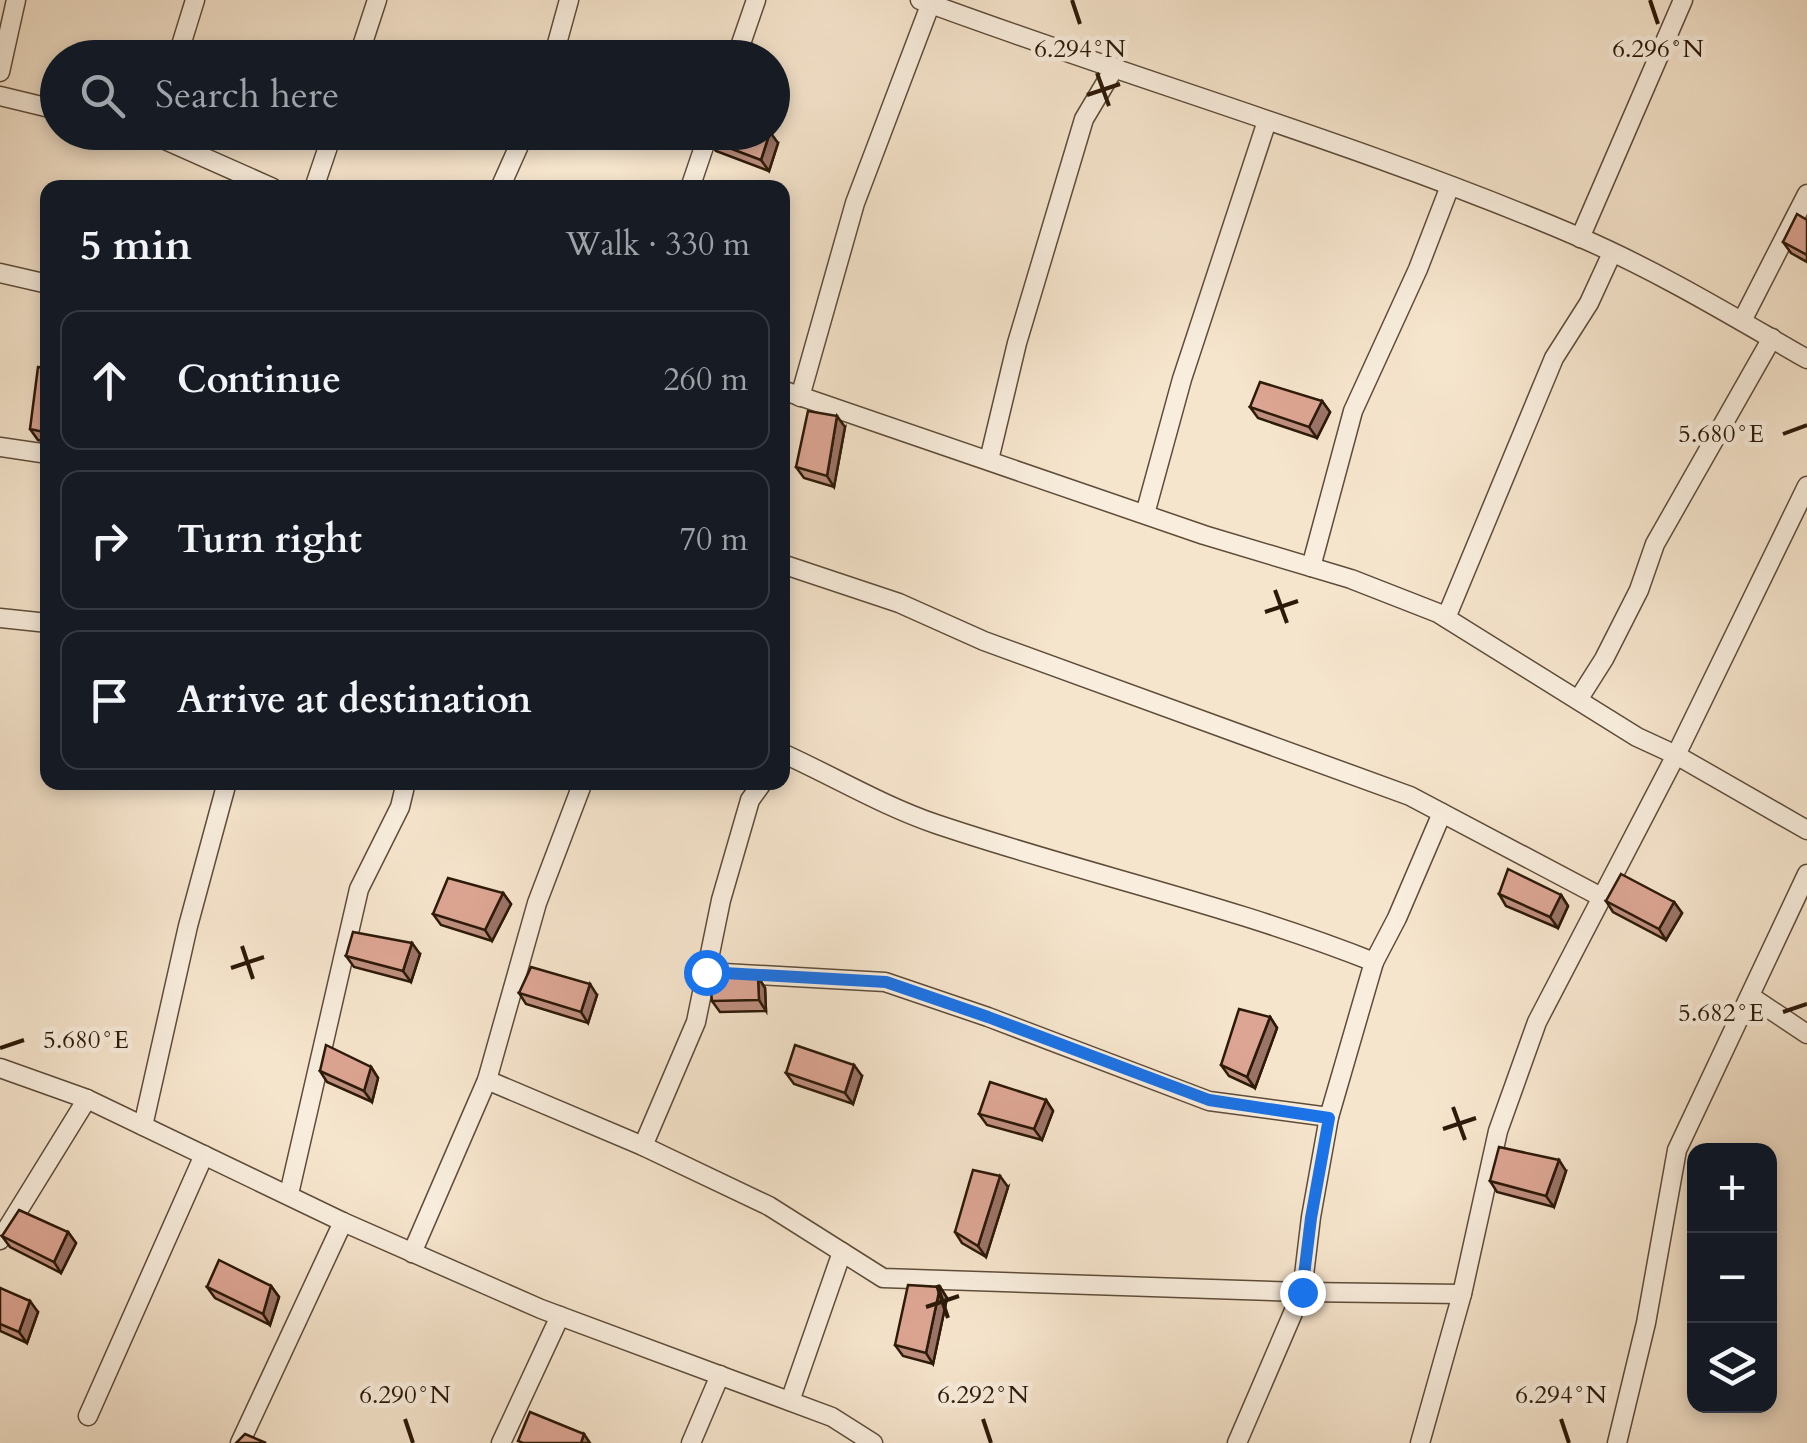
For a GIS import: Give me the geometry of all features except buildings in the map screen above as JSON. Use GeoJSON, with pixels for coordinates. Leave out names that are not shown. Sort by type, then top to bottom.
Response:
{"type":"FeatureCollection","features":[{"type":"Feature","properties":{"kind":"street"},"geometry":{"type":"LineString","coordinates":[[0,72],[16,0]]}},
{"type":"Feature","properties":{"kind":"street"},"geometry":{"type":"LineString","coordinates":[[183,40],[195,0]]}},
{"type":"Feature","properties":{"kind":"street"},"geometry":{"type":"LineString","coordinates":[[364,40],[377,0]]}},
{"type":"Feature","properties":{"kind":"street"},"geometry":{"type":"LineString","coordinates":[[558,40],[569,0]]}},
{"type":"Feature","properties":{"kind":"street"},"geometry":{"type":"LineString","coordinates":[[742,40],[756,0]]}},
{"type":"Feature","properties":{"kind":"street"},"geometry":{"type":"LineString","coordinates":[[1580,238],[1682,0]]}},
{"type":"Feature","properties":{"kind":"street"},"geometry":{"type":"LineString","coordinates":[[1807,358],[1580,238],[1450,186],[927,1],[791,393],[1144,514],[1351,579],[1446,618],[1636,736],[1807,830]]}},
{"type":"Feature","properties":{"kind":"street"},"geometry":{"type":"LineString","coordinates":[[989,460],[1016,342],[1072,156],[1084,119],[1115,67]]}},
{"type":"Feature","properties":{"kind":"street"},"geometry":{"type":"LineString","coordinates":[[0,96],[40,106]]}},
{"type":"Feature","properties":{"kind":"street"},"geometry":{"type":"LineString","coordinates":[[1144,514],[1182,380],[1267,121]]}},
{"type":"Feature","properties":{"kind":"street"},"geometry":{"type":"LineString","coordinates":[[189,150],[255,180]]}},
{"type":"Feature","properties":{"kind":"street"},"geometry":{"type":"LineString","coordinates":[[317,180],[327,150]]}},
{"type":"Feature","properties":{"kind":"street"},"geometry":{"type":"LineString","coordinates":[[504,180],[517,150]]}},
{"type":"Feature","properties":{"kind":"street"},"geometry":{"type":"LineString","coordinates":[[693,180],[703,150]]}},
{"type":"Feature","properties":{"kind":"street"},"geometry":{"type":"LineString","coordinates":[[1311,567],[1353,411],[1418,269],[1450,186]]}},
{"type":"Feature","properties":{"kind":"street"},"geometry":{"type":"LineString","coordinates":[[1742,322],[1807,194]]}},
{"type":"Feature","properties":{"kind":"street"},"geometry":{"type":"LineString","coordinates":[[1446,618],[1554,358],[1588,303],[1612,253]]}},
{"type":"Feature","properties":{"kind":"street"},"geometry":{"type":"LineString","coordinates":[[0,273],[40,282]]}},
{"type":"Feature","properties":{"kind":"street"},"geometry":{"type":"LineString","coordinates":[[1578,700],[1639,590],[1655,544],[1772,338]]}},
{"type":"Feature","properties":{"kind":"street"},"geometry":{"type":"LineString","coordinates":[[0,447],[40,453]]}},
{"type":"Feature","properties":{"kind":"street"},"geometry":{"type":"LineString","coordinates":[[1420,1443],[1462,1294],[1498,1131],[1530,1040],[1570,954],[1676,755],[1807,486]]}},
{"type":"Feature","properties":{"kind":"street"},"geometry":{"type":"LineString","coordinates":[[790,567],[899,603],[984,641],[1393,790],[1603,898]]}},
{"type":"Feature","properties":{"kind":"street"},"geometry":{"type":"LineString","coordinates":[[0,618],[40,622]]}},
{"type":"Feature","properties":{"kind":"street"},"geometry":{"type":"LineString","coordinates":[[790,757],[931,822],[1215,906],[1374,962]]}},
{"type":"Feature","properties":{"kind":"street"},"geometry":{"type":"LineString","coordinates":[[142,1126],[188,926],[225,790]]}},
{"type":"Feature","properties":{"kind":"street"},"geometry":{"type":"LineString","coordinates":[[289,1194],[359,889],[400,807],[404,790]]}},
{"type":"Feature","properties":{"kind":"street"},"geometry":{"type":"LineString","coordinates":[[412,1253],[488,1080],[537,903],[580,790]]}},
{"type":"Feature","properties":{"kind":"street"},"geometry":{"type":"LineString","coordinates":[[643,1146],[696,1022],[721,900],[750,800],[757,790]]}},
{"type":"Feature","properties":{"kind":"street"},"geometry":{"type":"LineString","coordinates":[[1237,1443],[1302,1292],[1329,1118],[1374,962],[1442,813]]}},
{"type":"Feature","properties":{"kind":"street"},"geometry":{"type":"LineString","coordinates":[[1616,1443],[1646,1323],[1677,1150],[1807,874]]}},
{"type":"Feature","properties":{"kind":"street"},"geometry":{"type":"LineString","coordinates":[[706,972],[886,982],[1209,1100],[1329,1118]]}},
{"type":"Feature","properties":{"kind":"street"},"geometry":{"type":"LineString","coordinates":[[1750,996],[1807,1034]]}},
{"type":"Feature","properties":{"kind":"street"},"geometry":{"type":"LineString","coordinates":[[0,1068],[86,1100],[342,1222],[560,1316],[832,1417],[873,1443]]}},
{"type":"Feature","properties":{"kind":"street"},"geometry":{"type":"LineString","coordinates":[[488,1080],[643,1146],[769,1206],[883,1278],[1462,1294]]}},
{"type":"Feature","properties":{"kind":"street"},"geometry":{"type":"LineString","coordinates":[[0,1240],[86,1100]]}},
{"type":"Feature","properties":{"kind":"street"},"geometry":{"type":"LineString","coordinates":[[88,1416],[204,1154]]}},
{"type":"Feature","properties":{"kind":"street"},"geometry":{"type":"LineString","coordinates":[[240,1443],[342,1222]]}},
{"type":"Feature","properties":{"kind":"street"},"geometry":{"type":"LineString","coordinates":[[790,1401],[842,1252]]}},
{"type":"Feature","properties":{"kind":"street"},"geometry":{"type":"LineString","coordinates":[[501,1443],[560,1316]]}},
{"type":"Feature","properties":{"kind":"street"},"geometry":{"type":"LineString","coordinates":[[691,1443],[720,1376]]}},
{"type":"Feature","properties":{"kind":"route"},"geometry":{"type":"LineString","coordinates":[[706,972],[886,982],[1209,1100],[1329,1118],[1302,1292]]}}]}
